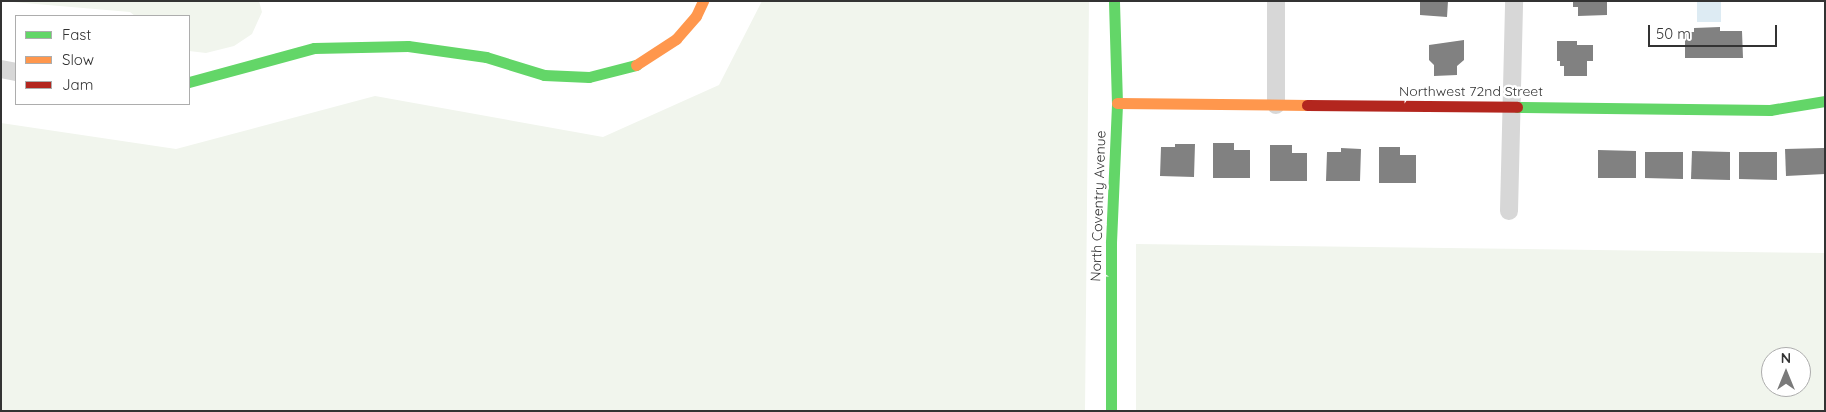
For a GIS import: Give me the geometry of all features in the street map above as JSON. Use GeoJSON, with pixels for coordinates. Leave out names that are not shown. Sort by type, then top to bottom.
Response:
{"type":"FeatureCollection","features":[{"type":"Feature","properties":{"kind":"street"},"geometry":{"type":"LineString","coordinates":[[190,82],[314,48],[399,46],[486,57],[544,75],[589,77],[640,64],[676,39],[696,16],[703,1]]}},
{"type":"Feature","properties":{"kind":"street","name":"North Coventry Avenue"},"geometry":{"type":"LineString","coordinates":[[1111,411],[1111,242],[1117,103],[1114,1]]}},
{"type":"Feature","properties":{"kind":"street"},"geometry":{"type":"LineString","coordinates":[[1276,1],[1276,105]]}},
{"type":"Feature","properties":{"kind":"street"},"geometry":{"type":"LineString","coordinates":[[1509,211],[1514,1]]}},
{"type":"Feature","properties":{"kind":"street"},"geometry":{"type":"LineString","coordinates":[[1,69],[15,72]]}},
{"type":"Feature","properties":{"kind":"street","name":"Northwest 72nd Street"},"geometry":{"type":"LineString","coordinates":[[1117,103],[1770,110],[1825,101]]}},
{"type":"Feature","properties":{"kind":"shaded area"},"geometry":{"type":"Polygon","coordinates":[[[1,1],[259,1],[262,12],[252,34],[234,46],[206,53],[190,51],[190,15],[134,15],[130,12],[1,1]]]}},
{"type":"Feature","properties":{"kind":"shaded area"},"geometry":{"type":"Polygon","coordinates":[[[762,1],[1089,1],[1085,411],[1,411],[1,123],[176,149],[375,96],[603,137],[719,85],[762,1]]]}},
{"type":"Feature","properties":{"kind":"shaded area"},"geometry":{"type":"Polygon","coordinates":[[[1697,1],[1721,1],[1721,22],[1697,22],[1697,1]]]}},
{"type":"Feature","properties":{"kind":"shaded area"},"geometry":{"type":"Polygon","coordinates":[[[1136,244],[1825,253],[1825,411],[1136,411],[1136,244]]]}},
{"type":"Feature","properties":{"kind":"building"},"geometry":{"type":"Polygon","coordinates":[[[1420,1],[1448,1],[1447,17],[1420,15],[1420,1]]]}},
{"type":"Feature","properties":{"kind":"building"},"geometry":{"type":"Polygon","coordinates":[[[1573,1],[1607,1],[1607,15],[1578,16],[1578,7],[1573,7],[1573,1]]]}},
{"type":"Feature","properties":{"kind":"building"},"geometry":{"type":"Polygon","coordinates":[[[1720,27],[1720,31],[1742,31],[1743,58],[1685,58],[1685,32],[1694,32],[1694,28],[1720,27]]]}},
{"type":"Feature","properties":{"kind":"building"},"geometry":{"type":"Polygon","coordinates":[[[1464,40],[1464,60],[1457,66],[1457,75],[1434,76],[1434,65],[1429,60],[1429,45],[1464,40]]]}},
{"type":"Feature","properties":{"kind":"building"},"geometry":{"type":"Polygon","coordinates":[[[1557,41],[1577,41],[1577,45],[1593,45],[1593,61],[1587,61],[1587,76],[1564,76],[1564,66],[1560,66],[1560,61],[1557,61],[1557,41]]]}},
{"type":"Feature","properties":{"kind":"building"},"geometry":{"type":"Polygon","coordinates":[[[1213,143],[1234,143],[1234,150],[1250,150],[1250,178],[1213,178],[1213,143]]]}},
{"type":"Feature","properties":{"kind":"building"},"geometry":{"type":"Polygon","coordinates":[[[1175,144],[1195,144],[1194,177],[1160,176],[1161,147],[1175,147],[1175,144]]]}},
{"type":"Feature","properties":{"kind":"building"},"geometry":{"type":"Polygon","coordinates":[[[1270,145],[1292,145],[1292,153],[1307,153],[1307,181],[1270,181],[1270,145]]]}},
{"type":"Feature","properties":{"kind":"building"},"geometry":{"type":"Polygon","coordinates":[[[1379,147],[1400,147],[1400,155],[1416,155],[1416,183],[1379,183],[1379,147]]]}},
{"type":"Feature","properties":{"kind":"building"},"geometry":{"type":"Polygon","coordinates":[[[1341,148],[1361,149],[1360,181],[1326,181],[1327,152],[1341,152],[1341,148]]]}},
{"type":"Feature","properties":{"kind":"building"},"geometry":{"type":"Polygon","coordinates":[[[1824,148],[1825,174],[1786,176],[1785,149],[1824,148]]]}},
{"type":"Feature","properties":{"kind":"building"},"geometry":{"type":"Polygon","coordinates":[[[1598,150],[1636,151],[1636,178],[1598,178],[1598,150]]]}},
{"type":"Feature","properties":{"kind":"building"},"geometry":{"type":"Polygon","coordinates":[[[1692,151],[1730,152],[1730,180],[1691,179],[1692,151]]]}},
{"type":"Feature","properties":{"kind":"building"},"geometry":{"type":"Polygon","coordinates":[[[1645,152],[1683,152],[1683,179],[1645,178],[1645,152]]]}},
{"type":"Feature","properties":{"kind":"building"},"geometry":{"type":"Polygon","coordinates":[[[1739,152],[1777,152],[1777,180],[1739,179],[1739,152]]]}},
{"type":"Feature","properties":{"kind":"traffic: fast"},"geometry":{"type":"LineString","coordinates":[[1111,411],[1111,242],[1117,103],[1114,1]]}},
{"type":"Feature","properties":{"kind":"traffic: fast"},"geometry":{"type":"LineString","coordinates":[[190,82],[314,48],[408,46],[486,57],[544,75],[589,77],[636,65]]}},
{"type":"Feature","properties":{"kind":"traffic: fast"},"geometry":{"type":"LineString","coordinates":[[1517,107],[1770,110],[1825,101]]}},
{"type":"Feature","properties":{"kind":"traffic: slow"},"geometry":{"type":"LineString","coordinates":[[636,65],[676,39],[696,16],[703,1]]}},
{"type":"Feature","properties":{"kind":"traffic: slow"},"geometry":{"type":"LineString","coordinates":[[1117,103],[1307,105]]}},
{"type":"Feature","properties":{"kind":"traffic: jam"},"geometry":{"type":"LineString","coordinates":[[1307,105],[1517,107]]}}]}
